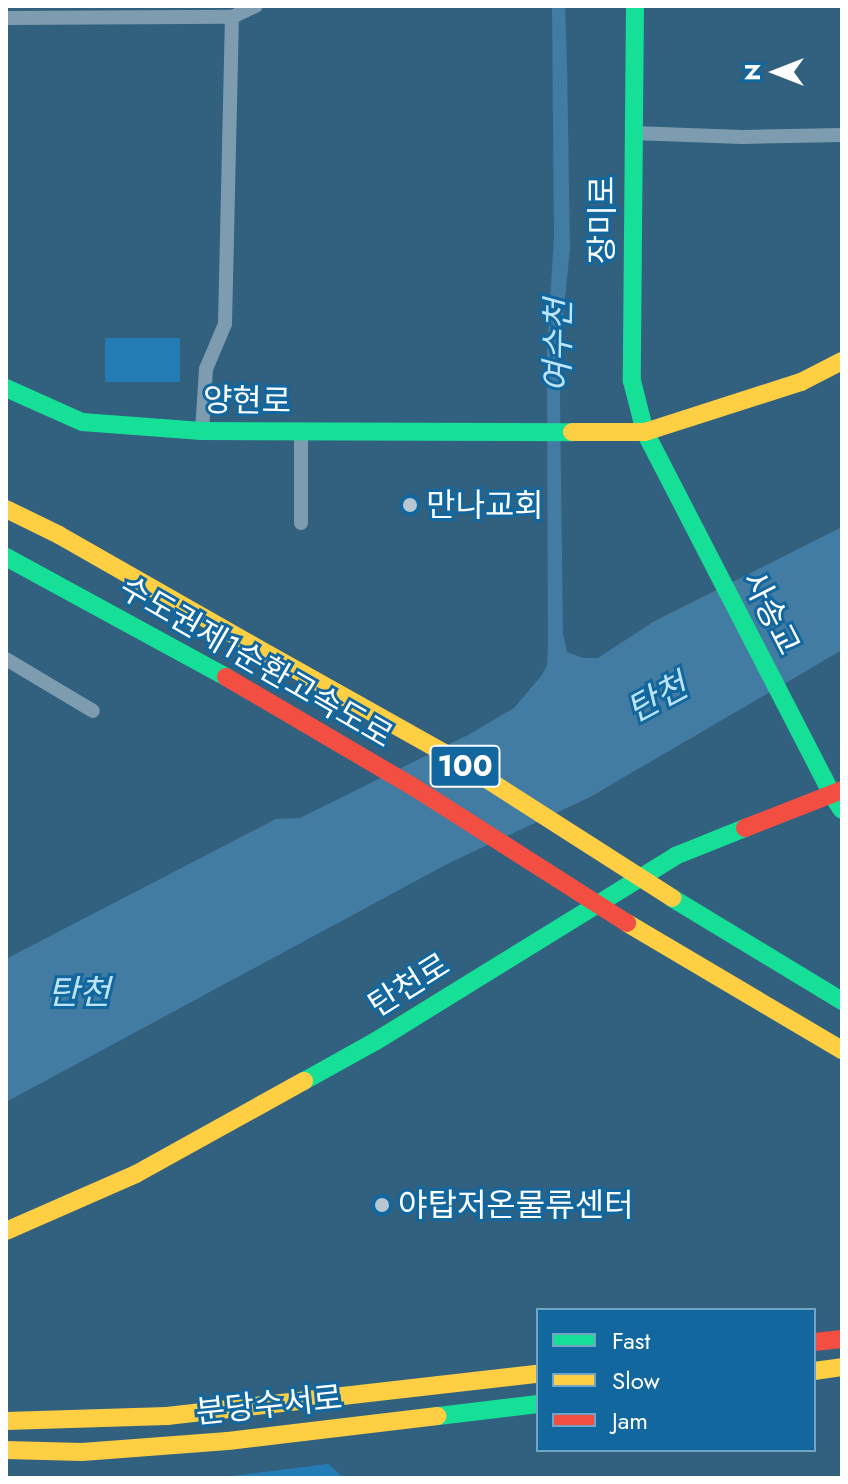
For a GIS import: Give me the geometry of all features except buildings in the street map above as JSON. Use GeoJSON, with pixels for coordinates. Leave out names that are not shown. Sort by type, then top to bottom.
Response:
{"type":"FeatureCollection","features":[{"type":"Feature","properties":{"kind":"main road","name":"장미로"},"geometry":{"type":"LineString","coordinates":[[635,6],[632,381],[645,432],[675,492]]}},
{"type":"Feature","properties":{"kind":"main road"},"geometry":{"type":"LineString","coordinates":[[645,432],[801,382],[842,361]]}},
{"type":"Feature","properties":{"kind":"main road","name":"양현로"},"geometry":{"type":"LineString","coordinates":[[6,388],[82,422],[202,431],[645,432]]}},
{"type":"Feature","properties":{"kind":"main road","name":"사송교"},"geometry":{"type":"LineString","coordinates":[[675,492],[813,761],[839,799]]}},
{"type":"Feature","properties":{"kind":"main road","name":"수도권제1순환고속도로"},"geometry":{"type":"LineString","coordinates":[[6,509],[59,535],[455,759],[672,898],[842,1001]]}},
{"type":"Feature","properties":{"kind":"main road","name":"수도권제1순환고속도로"},"geometry":{"type":"LineString","coordinates":[[6,557],[226,677],[412,786],[627,923],[842,1050]]}},
{"type":"Feature","properties":{"kind":"main road","name":"탄천로"},"geometry":{"type":"LineString","coordinates":[[6,1231],[136,1174],[353,1054],[675,856],[839,799]]}},
{"type":"Feature","properties":{"kind":"main road"},"geometry":{"type":"LineString","coordinates":[[816,1342],[842,1339]]}},
{"type":"Feature","properties":{"kind":"main road"},"geometry":{"type":"LineString","coordinates":[[816,1371],[842,1367]]}},
{"type":"Feature","properties":{"kind":"main road","name":"분당수서로"},"geometry":{"type":"LineString","coordinates":[[6,1421],[167,1416],[536,1374]]}},
{"type":"Feature","properties":{"kind":"main road","name":"분당수서로"},"geometry":{"type":"LineString","coordinates":[[6,1450],[82,1452],[228,1441],[536,1404]]}},
{"type":"Feature","properties":{"kind":"street"},"geometry":{"type":"LineString","coordinates":[[6,18],[232,17],[256,6]]}},
{"type":"Feature","properties":{"kind":"street"},"geometry":{"type":"LineString","coordinates":[[202,431],[206,369],[225,324],[232,17]]}},
{"type":"Feature","properties":{"kind":"street"},"geometry":{"type":"LineString","coordinates":[[633,133],[742,137],[842,135]]}},
{"type":"Feature","properties":{"kind":"street"},"geometry":{"type":"LineString","coordinates":[[301,431],[301,523]]}},
{"type":"Feature","properties":{"kind":"street"},"geometry":{"type":"LineString","coordinates":[[6,659],[93,711]]}},
{"type":"Feature","properties":{"kind":"shaded area"},"geometry":{"type":"Polygon","coordinates":[[[105,338],[180,338],[180,382],[105,382],[105,338]]]}},
{"type":"Feature","properties":{"kind":"shaded area"},"geometry":{"type":"Polygon","coordinates":[[[328,1464],[344,1478],[217,1478],[328,1464]]]}},
{"type":"Feature","properties":{"kind":"water","name":"탄천"},"geometry":{"type":"Polygon","coordinates":[[[552,6],[565,6],[567,64],[570,249],[561,336],[560,402],[563,634],[567,652],[583,658],[598,658],[653,622],[842,527],[842,650],[590,797],[449,863],[6,1102],[6,959],[276,819],[300,818],[470,734],[514,708],[547,665],[547,352],[554,236],[552,6]]]}},
{"type":"Feature","properties":{"kind":"traffic: fast"},"geometry":{"type":"LineString","coordinates":[[635,6],[632,381],[645,432],[832,795]]}},
{"type":"Feature","properties":{"kind":"traffic: fast"},"geometry":{"type":"LineString","coordinates":[[6,388],[82,422],[202,431],[572,432]]}},
{"type":"Feature","properties":{"kind":"traffic: fast"},"geometry":{"type":"LineString","coordinates":[[6,557],[226,677]]}},
{"type":"Feature","properties":{"kind":"traffic: fast"},"geometry":{"type":"LineString","coordinates":[[832,795],[842,810]]}},
{"type":"Feature","properties":{"kind":"traffic: fast"},"geometry":{"type":"LineString","coordinates":[[304,1081],[376,1041],[675,856],[745,828]]}},
{"type":"Feature","properties":{"kind":"traffic: fast"},"geometry":{"type":"LineString","coordinates":[[672,898],[842,1001]]}},
{"type":"Feature","properties":{"kind":"traffic: fast"},"geometry":{"type":"LineString","coordinates":[[438,1416],[536,1404]]}},
{"type":"Feature","properties":{"kind":"traffic: slow"},"geometry":{"type":"LineString","coordinates":[[572,432],[645,432],[801,382],[842,361]]}},
{"type":"Feature","properties":{"kind":"traffic: slow"},"geometry":{"type":"LineString","coordinates":[[6,509],[59,535],[252,645]]}},
{"type":"Feature","properties":{"kind":"traffic: slow"},"geometry":{"type":"LineString","coordinates":[[252,645],[455,759],[672,898]]}},
{"type":"Feature","properties":{"kind":"traffic: slow"},"geometry":{"type":"LineString","coordinates":[[627,923],[842,1050]]}},
{"type":"Feature","properties":{"kind":"traffic: slow"},"geometry":{"type":"LineString","coordinates":[[6,1231],[136,1174],[304,1081]]}},
{"type":"Feature","properties":{"kind":"traffic: slow"},"geometry":{"type":"LineString","coordinates":[[816,1371],[842,1367]]}},
{"type":"Feature","properties":{"kind":"traffic: slow"},"geometry":{"type":"LineString","coordinates":[[6,1421],[167,1416],[536,1374]]}},
{"type":"Feature","properties":{"kind":"traffic: slow"},"geometry":{"type":"LineString","coordinates":[[6,1450],[82,1452],[228,1441],[438,1416]]}},
{"type":"Feature","properties":{"kind":"traffic: jam"},"geometry":{"type":"LineString","coordinates":[[226,677],[412,786],[627,923]]}},
{"type":"Feature","properties":{"kind":"traffic: jam"},"geometry":{"type":"LineString","coordinates":[[745,828],[842,790]]}},
{"type":"Feature","properties":{"kind":"traffic: jam"},"geometry":{"type":"LineString","coordinates":[[816,1342],[842,1339]]}},
{"type":"Feature","properties":{"kind":"place","name":"만나교회"},"geometry":{"type":"Point","coordinates":[410,505]}},
{"type":"Feature","properties":{"kind":"place","name":"야탑저온물류센터"},"geometry":{"type":"Point","coordinates":[382,1205]}},
{"type":"Feature","properties":{"kind":"water label","name":"여수천"},"geometry":{"type":"Point","coordinates":[558,346]}}]}
